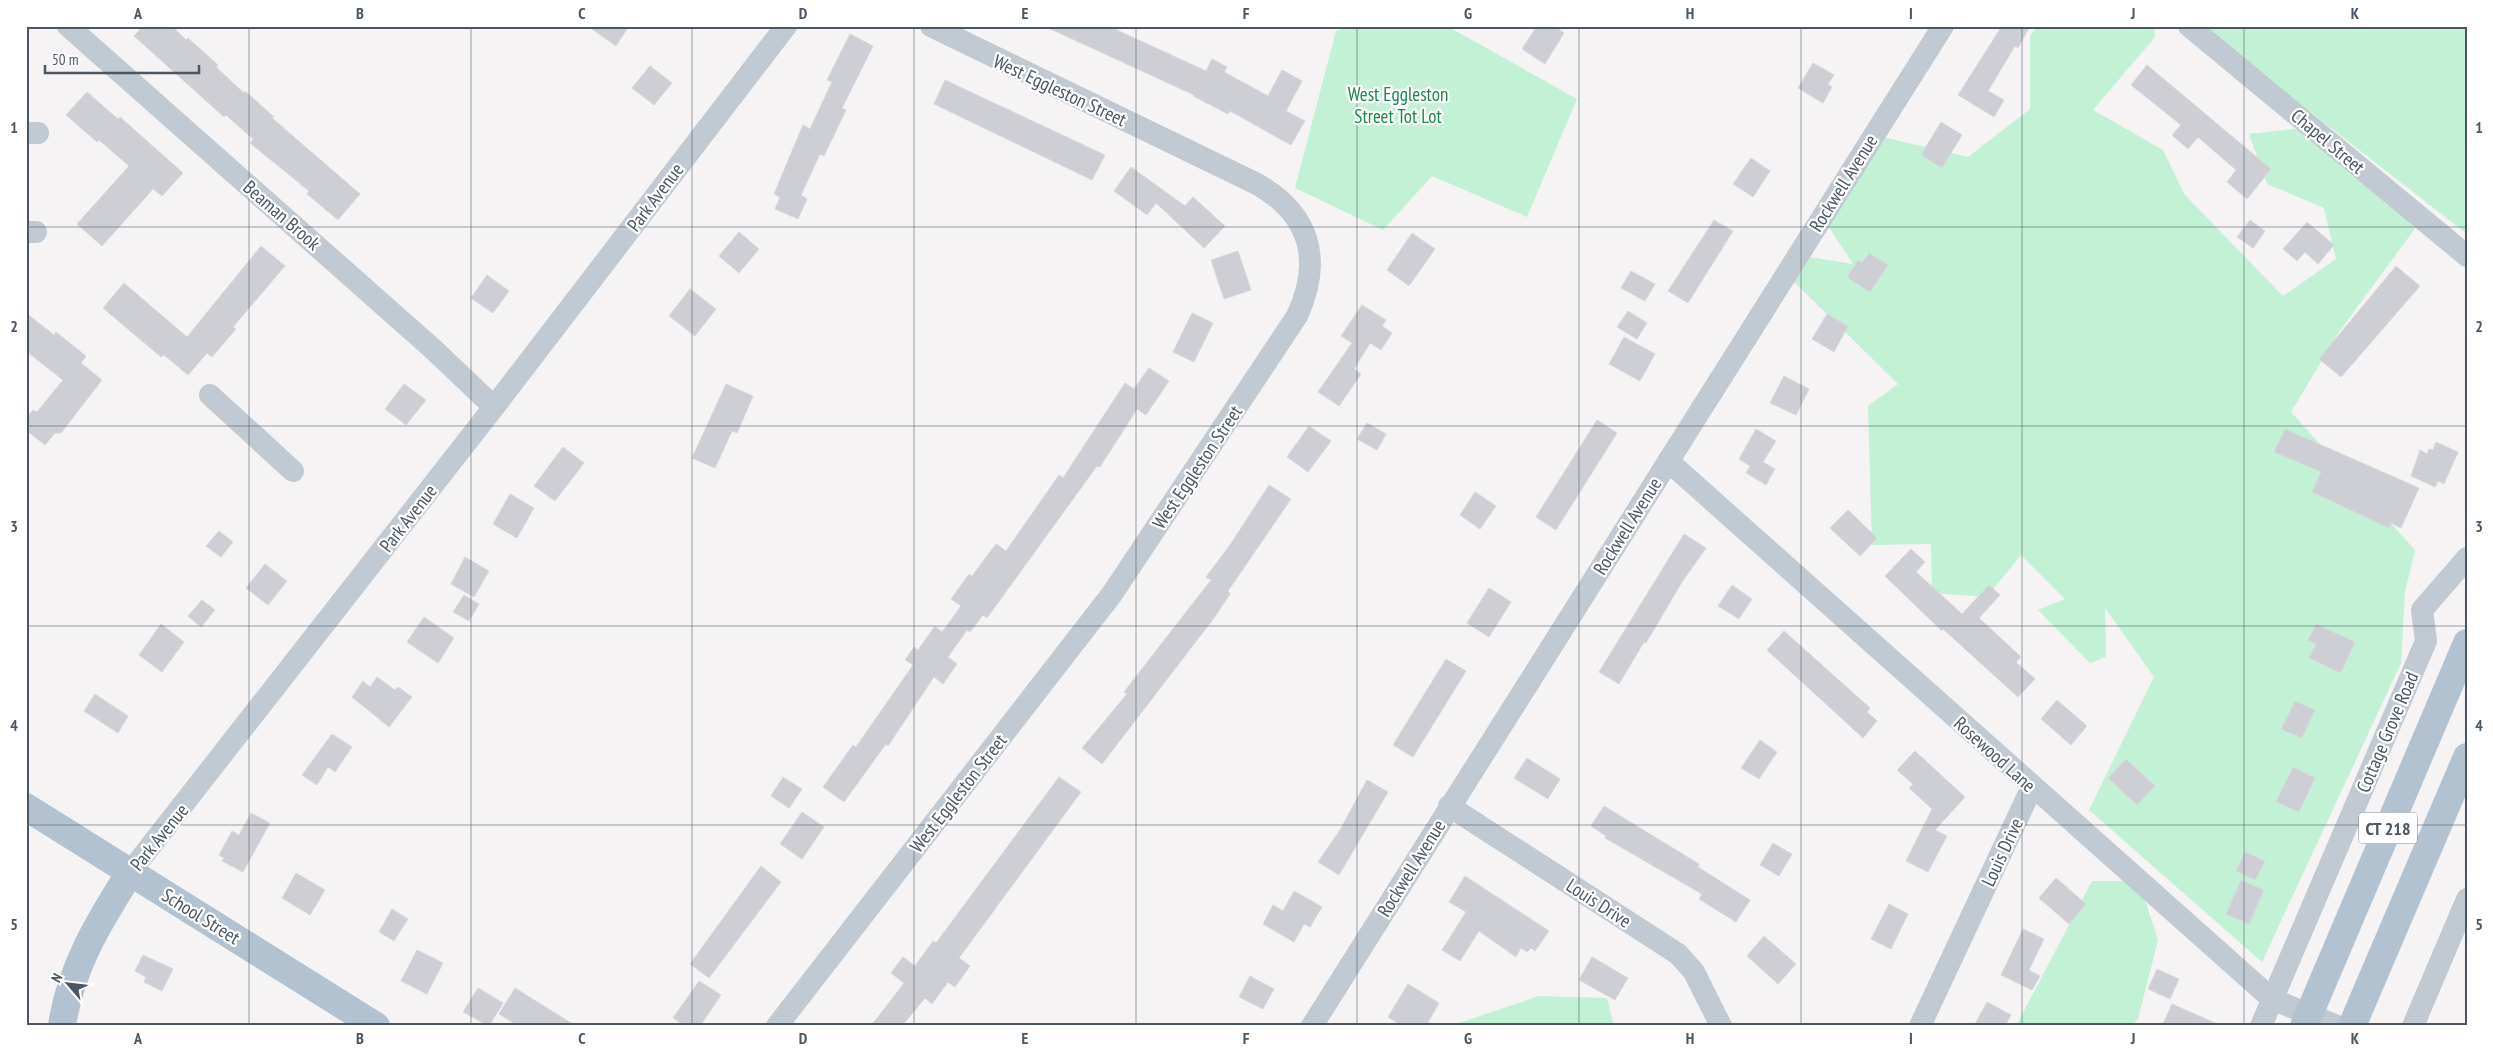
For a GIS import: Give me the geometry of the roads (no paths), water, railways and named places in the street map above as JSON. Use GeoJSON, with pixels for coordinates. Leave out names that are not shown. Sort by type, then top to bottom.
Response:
{"type":"FeatureCollection","features":[{"type":"Feature","properties":{"kind":"main road","name":"Cottage Grove Road"},"geometry":{"type":"LineString","coordinates":[[2307,1020],[2467,643]]}},
{"type":"Feature","properties":{"kind":"main road","name":"CT 218"},"geometry":{"type":"LineString","coordinates":[[2352,1026],[2464,775]]}},
{"type":"Feature","properties":{"kind":"main road","name":"School Street"},"geometry":{"type":"LineString","coordinates":[[26,807],[376,1026]]}},
{"type":"Feature","properties":{"kind":"main road","name":"Park Avenue"},"geometry":{"type":"LineString","coordinates":[[62,1026],[72,980],[84,951],[99,921],[130,871]]}},
{"type":"Feature","properties":{"kind":"street","name":"Beaman Brook"},"geometry":{"type":"LineString","coordinates":[[68,26],[425,342],[494,406]]}},
{"type":"Feature","properties":{"kind":"street","name":"Park Avenue"},"geometry":{"type":"LineString","coordinates":[[130,871],[494,406],[786,26]]}},
{"type":"Feature","properties":{"kind":"street","name":"West Eggleston Street"},"geometry":{"type":"LineString","coordinates":[[777,1026],[1112,594],[1298,316],[1309,284],[1311,267],[1307,238],[1295,216],[1276,195],[1256,183],[931,26]]}},
{"type":"Feature","properties":{"kind":"street","name":"Rockwell Avenue"},"geometry":{"type":"LineString","coordinates":[[1312,1026],[1449,806],[1943,26]]}},
{"type":"Feature","properties":{"kind":"street","name":"Chapel Street"},"geometry":{"type":"LineString","coordinates":[[2189,26],[2467,256]]}},
{"type":"Feature","properties":{"kind":"street"},"geometry":{"type":"LineString","coordinates":[[210,395],[293,471]]}},
{"type":"Feature","properties":{"kind":"street","name":"Rosewood Lane"},"geometry":{"type":"LineString","coordinates":[[1668,461],[2272,999],[2307,1020],[2337,1026]]}},
{"type":"Feature","properties":{"kind":"street","name":"Cottage Grove Road"},"geometry":{"type":"LineString","coordinates":[[2261,1026],[2426,641],[2422,610],[2467,558]]}},
{"type":"Feature","properties":{"kind":"street","name":"Louis Drive"},"geometry":{"type":"LineString","coordinates":[[1920,1026],[2032,787]]}},
{"type":"Feature","properties":{"kind":"street","name":"Louis Drive"},"geometry":{"type":"LineString","coordinates":[[1449,806],[1678,954],[1694,972],[1721,1026]]}},
{"type":"Feature","properties":{"kind":"street"},"geometry":{"type":"LineString","coordinates":[[2420,1023],[2467,899]]}},
{"type":"Feature","properties":{"kind":"park label","name":"West Eggleston Street Tot Lot"},"geometry":{"type":"Point","coordinates":[1398,105]}}]}
